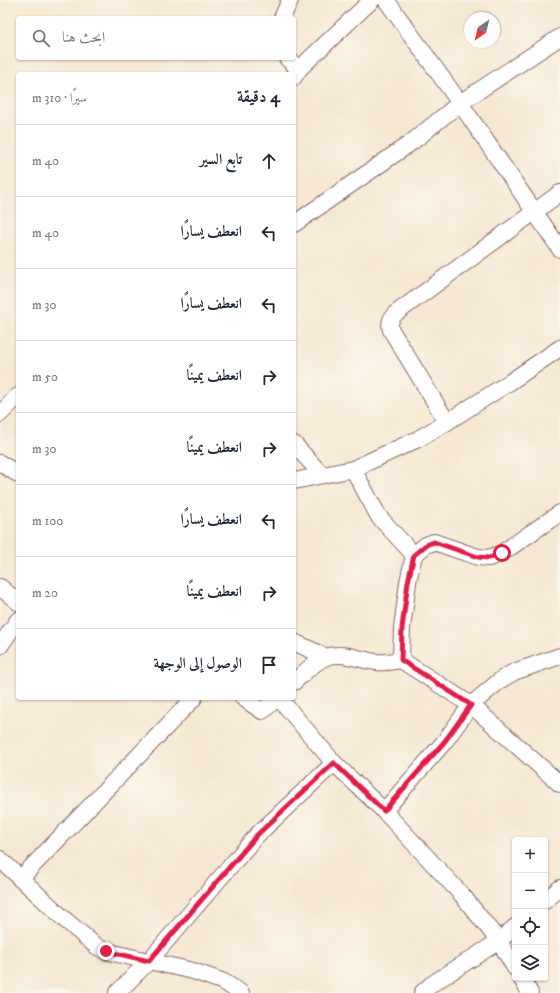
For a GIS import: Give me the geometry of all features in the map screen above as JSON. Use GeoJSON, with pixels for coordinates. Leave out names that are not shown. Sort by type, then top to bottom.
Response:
{"type":"FeatureCollection","features":[{"type":"Feature","properties":{"kind":"street"},"geometry":{"type":"LineString","coordinates":[[283,16],[290,0]]}},
{"type":"Feature","properties":{"kind":"street"},"geometry":{"type":"LineString","coordinates":[[293,68],[372,0]]}},
{"type":"Feature","properties":{"kind":"street"},"geometry":{"type":"LineString","coordinates":[[386,0],[460,103],[560,249]]}},
{"type":"Feature","properties":{"kind":"street"},"geometry":{"type":"LineString","coordinates":[[296,223],[412,142],[460,103],[560,37]]}},
{"type":"Feature","properties":{"kind":"street"},"geometry":{"type":"LineString","coordinates":[[447,422],[391,330],[389,323],[395,314],[560,193]]}},
{"type":"Feature","properties":{"kind":"street"},"geometry":{"type":"LineString","coordinates":[[296,481],[353,469],[418,439],[447,422],[560,348]]}},
{"type":"Feature","properties":{"kind":"street"},"geometry":{"type":"LineString","coordinates":[[0,414],[16,398]]}},
{"type":"Feature","properties":{"kind":"street"},"geometry":{"type":"LineString","coordinates":[[296,446],[322,475]]}},
{"type":"Feature","properties":{"kind":"street"},"geometry":{"type":"LineString","coordinates":[[0,463],[16,473]]}},
{"type":"Feature","properties":{"kind":"street"},"geometry":{"type":"LineString","coordinates":[[353,469],[379,517],[414,555]]}},
{"type":"Feature","properties":{"kind":"street"},"geometry":{"type":"LineString","coordinates":[[401,660],[402,628],[408,582],[414,555],[426,545],[434,542],[478,557],[489,558],[502,553],[560,513]]}},
{"type":"Feature","properties":{"kind":"street"},"geometry":{"type":"LineString","coordinates":[[0,587],[16,600]]}},
{"type":"Feature","properties":{"kind":"street"},"geometry":{"type":"LineString","coordinates":[[0,646],[16,623]]}},
{"type":"Feature","properties":{"kind":"street"},"geometry":{"type":"LineString","coordinates":[[296,643],[326,658]]}},
{"type":"Feature","properties":{"kind":"street"},"geometry":{"type":"LineString","coordinates":[[296,680],[326,658],[340,655],[377,663],[401,660],[471,705],[560,784]]}},
{"type":"Feature","properties":{"kind":"street"},"geometry":{"type":"LineString","coordinates":[[384,811],[445,741],[471,705],[502,679],[514,672],[560,656]]}},
{"type":"Feature","properties":{"kind":"street"},"geometry":{"type":"LineString","coordinates":[[20,879],[192,700]]}},
{"type":"Feature","properties":{"kind":"street"},"geometry":{"type":"LineString","coordinates":[[246,700],[262,710],[276,700]]}},
{"type":"Feature","properties":{"kind":"street"},"geometry":{"type":"LineString","coordinates":[[280,700],[334,763],[384,811],[462,895],[499,941],[512,963]]}},
{"type":"Feature","properties":{"kind":"street"},"geometry":{"type":"LineString","coordinates":[[117,993],[149,961],[258,834],[334,763]]}},
{"type":"Feature","properties":{"kind":"street"},"geometry":{"type":"LineString","coordinates":[[0,859],[63,918],[96,946],[106,951],[193,971],[225,988],[241,993]]}},
{"type":"Feature","properties":{"kind":"street"},"geometry":{"type":"LineString","coordinates":[[548,898],[560,888]]}},
{"type":"Feature","properties":{"kind":"street"},"geometry":{"type":"LineString","coordinates":[[422,993],[432,984],[499,941],[512,930]]}},
{"type":"Feature","properties":{"kind":"street"},"geometry":{"type":"LineString","coordinates":[[523,981],[530,993]]}},
{"type":"Feature","properties":{"kind":"route"},"geometry":{"type":"LineString","coordinates":[[106,951],[149,961],[258,834],[334,763],[356,786],[384,811],[445,741],[471,705],[401,660],[402,628],[408,582],[414,555],[426,545],[434,542],[478,557],[489,558],[502,553]]}}]}
